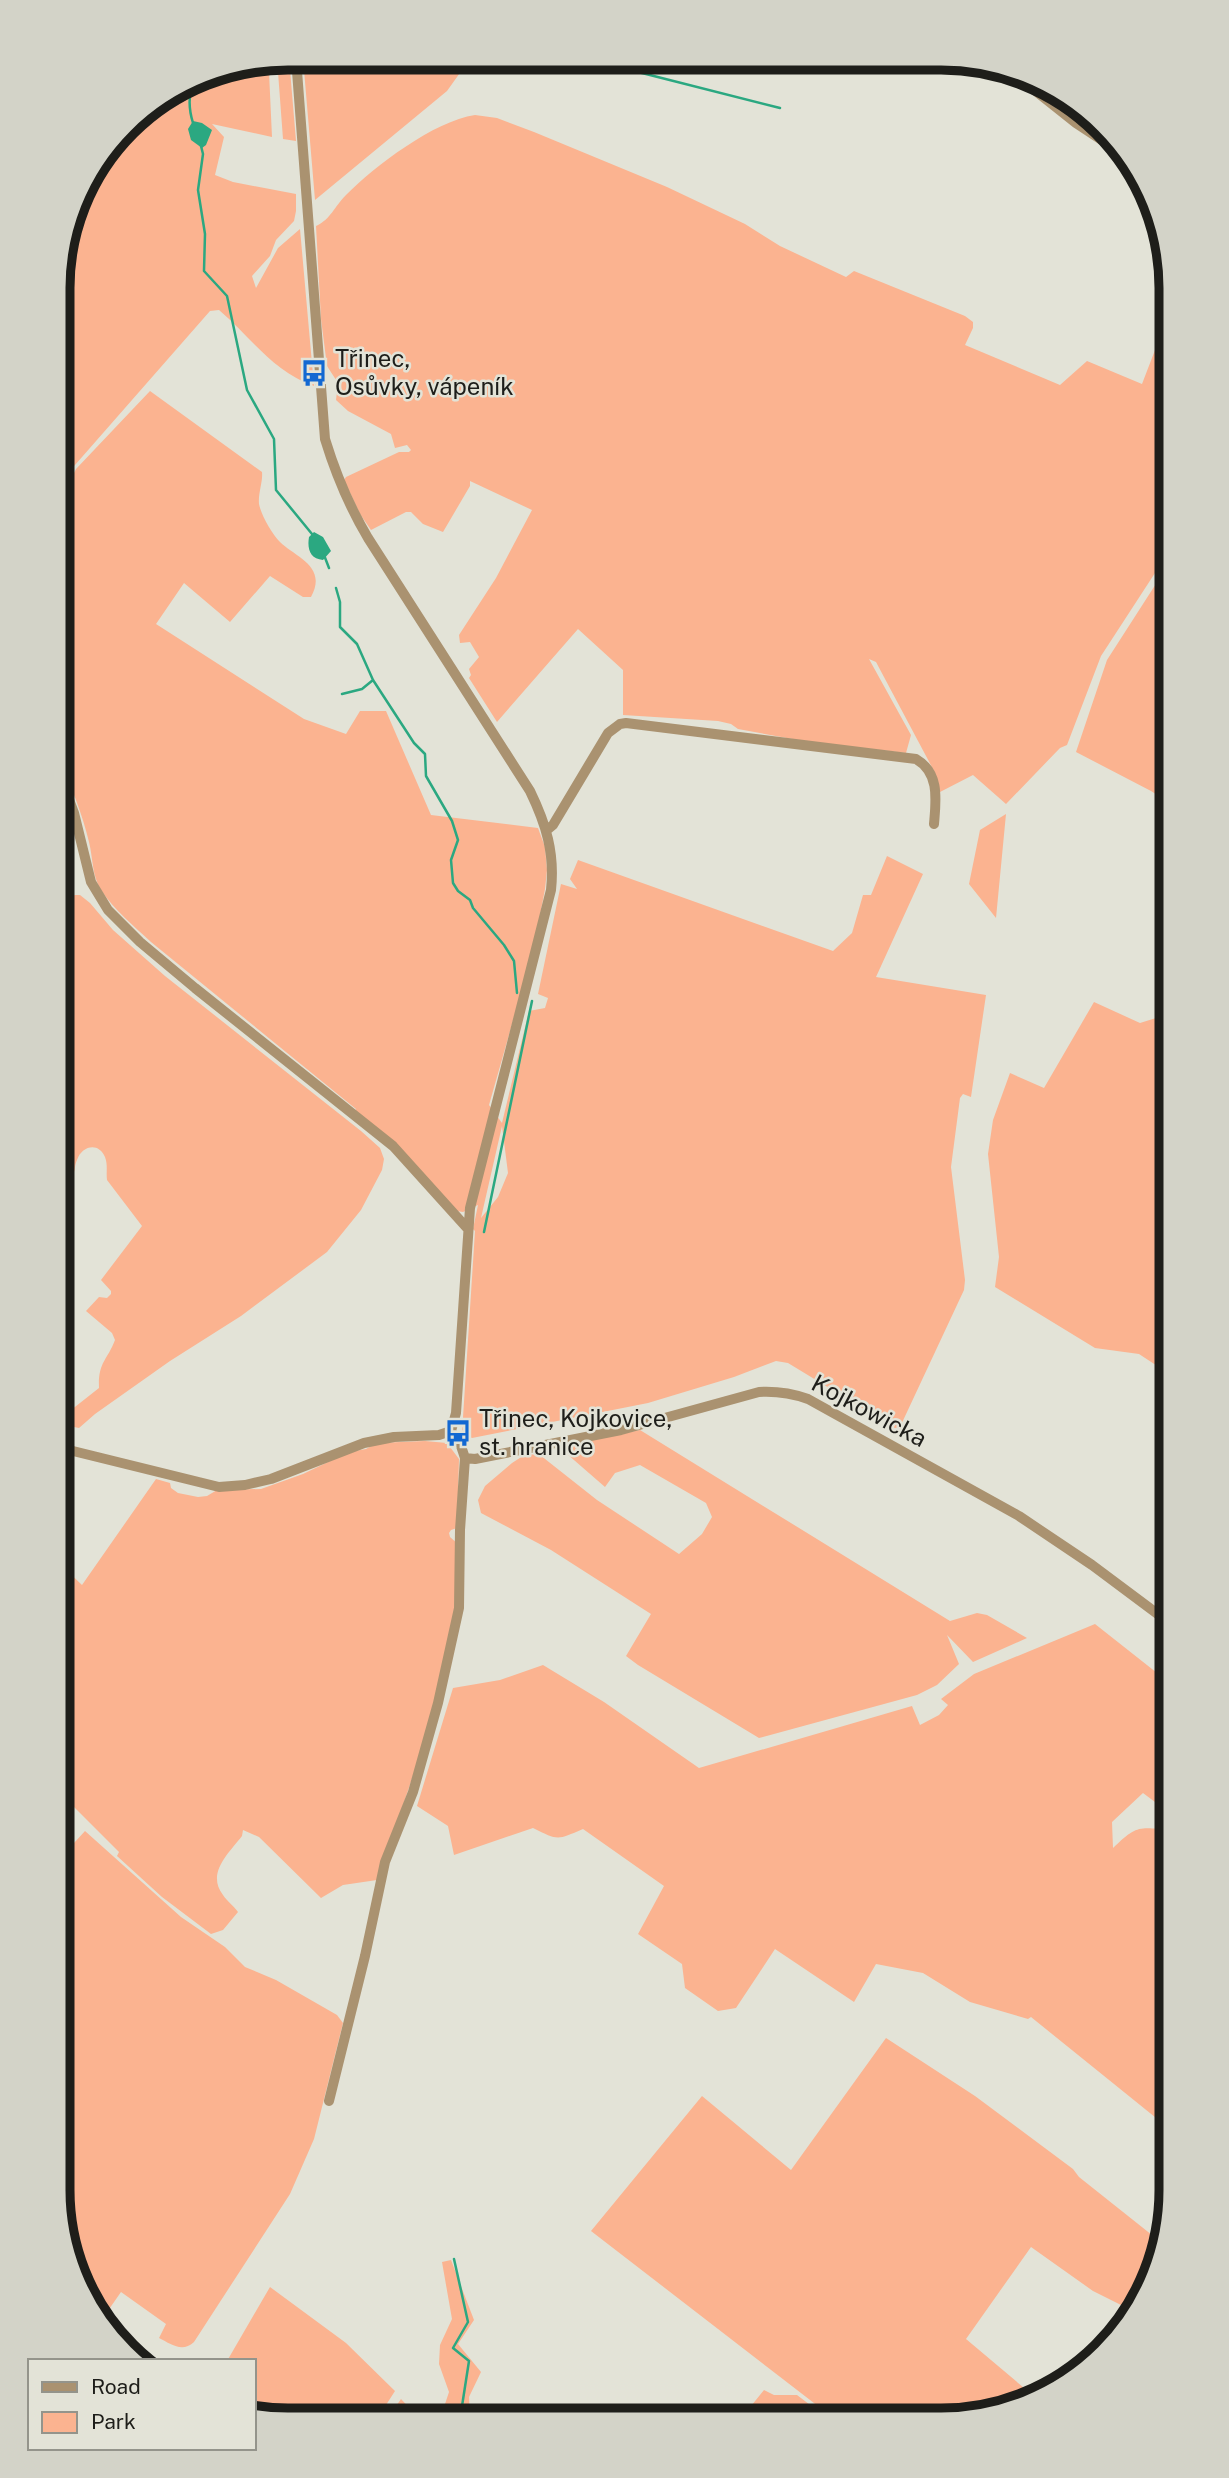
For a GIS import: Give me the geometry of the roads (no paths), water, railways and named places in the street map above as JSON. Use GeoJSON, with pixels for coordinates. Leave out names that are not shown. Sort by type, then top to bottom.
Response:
{"type":"FeatureCollection","features":[{"type":"Feature","properties":{"kind":"street"},"geometry":{"type":"LineString","coordinates":[[297,70],[325,439],[336,475],[351,510],[368,538],[530,791],[547,830],[552,856],[551,890],[467,1228],[456,1413],[451,1431]]}},
{"type":"Feature","properties":{"kind":"street"},"geometry":{"type":"LineString","coordinates":[[1036,91],[1099,138]]}},
{"type":"Feature","properties":{"kind":"street"},"geometry":{"type":"LineString","coordinates":[[547,830],[608,733],[626,723],[916,759],[927,768],[935,786],[934,824]]}},
{"type":"Feature","properties":{"kind":"street"},"geometry":{"type":"LineString","coordinates":[[70,802],[91,882],[108,910],[140,942],[195,988],[393,1146],[467,1228]]}},
{"type":"Feature","properties":{"kind":"street","name":"Kojkowicka"},"geometry":{"type":"LineString","coordinates":[[465,1458],[475,1459],[621,1430],[759,1392],[778,1391],[793,1394],[808,1399],[986,1496],[1092,1565],[1159,1615]]}},
{"type":"Feature","properties":{"kind":"street"},"geometry":{"type":"LineString","coordinates":[[70,1451],[219,1487],[271,1479],[364,1443],[394,1437],[439,1435],[451,1431]]}},
{"type":"Feature","properties":{"kind":"street"},"geometry":{"type":"LineString","coordinates":[[329,2101],[385,1862],[413,1792],[438,1703],[459,1608],[465,1458],[460,1443],[451,1431]]}},
{"type":"Feature","properties":{"kind":"waterway"},"geometry":{"type":"LineString","coordinates":[[627,70],[780,108]]}},
{"type":"Feature","properties":{"kind":"waterway"},"geometry":{"type":"LineString","coordinates":[[191,93],[190,112],[193,123]]}},
{"type":"Feature","properties":{"kind":"waterway"},"geometry":{"type":"LineString","coordinates":[[201,146],[203,154],[198,190],[205,234],[204,271],[227,296],[247,390],[274,439],[276,490],[312,534]]}},
{"type":"Feature","properties":{"kind":"waterway"},"geometry":{"type":"LineString","coordinates":[[324,555],[329,568]]}},
{"type":"Feature","properties":{"kind":"waterway"},"geometry":{"type":"LineString","coordinates":[[336,588],[340,602],[340,627],[357,644],[373,680],[414,743],[425,754],[426,776],[452,821],[458,840],[451,860],[453,883],[458,891],[470,900],[473,908],[514,961],[517,993]]}},
{"type":"Feature","properties":{"kind":"waterway"},"geometry":{"type":"LineString","coordinates":[[342,694],[362,689],[373,680]]}},
{"type":"Feature","properties":{"kind":"waterway"},"geometry":{"type":"LineString","coordinates":[[484,1232],[532,1001]]}},
{"type":"Feature","properties":{"kind":"waterway"},"geometry":{"type":"LineString","coordinates":[[454,2259],[468,2322],[453,2348],[469,2361],[462,2408]]}},
{"type":"Feature","properties":{"kind":"place","name":"Třinec, Osůvky, vápeník"},"geometry":{"type":"Point","coordinates":[314,373]}},
{"type":"Feature","properties":{"kind":"place","name":"Třinec, Kojkovice, st. hranice"},"geometry":{"type":"Point","coordinates":[458,1433]}}]}
